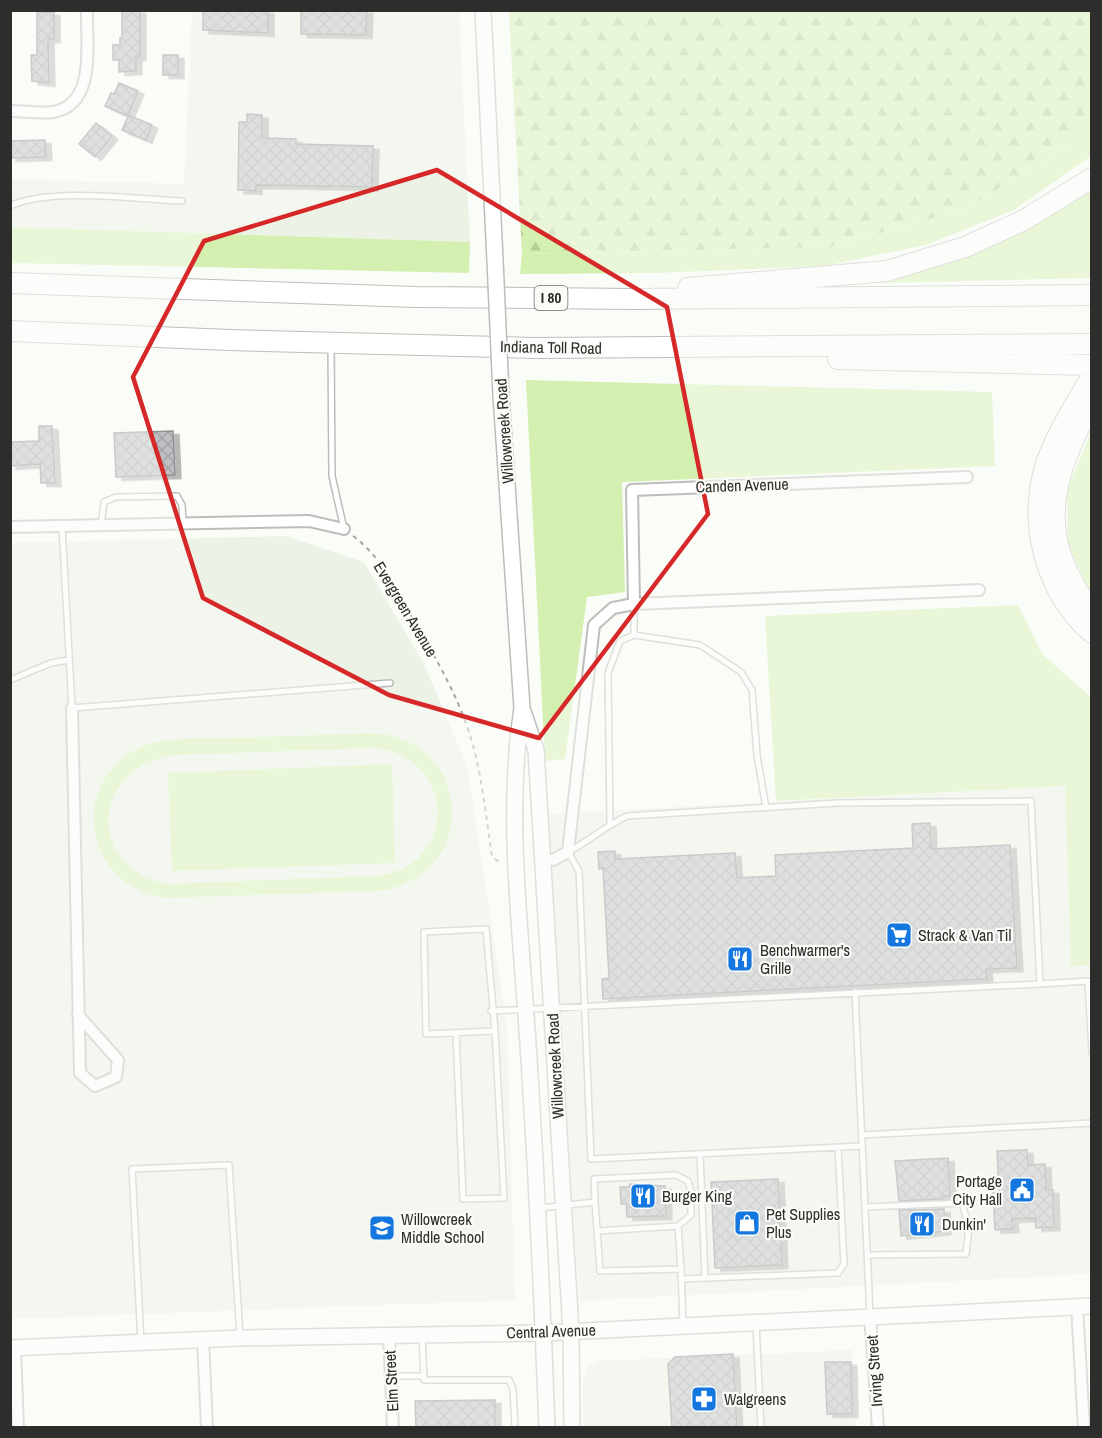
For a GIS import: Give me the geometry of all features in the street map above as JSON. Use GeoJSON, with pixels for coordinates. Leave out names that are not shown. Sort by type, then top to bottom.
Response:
{"type":"FeatureCollection","features":[{"type":"Feature","properties":{"kind":"highway"},"geometry":{"type":"LineString","coordinates":[[634,299],[702,286],[887,271],[965,247],[1024,220],[1092,178]]}},
{"type":"Feature","properties":{"kind":"highway","name":"I 80"},"geometry":{"type":"LineString","coordinates":[[10,283],[405,296],[634,299],[1092,295]]}},
{"type":"Feature","properties":{"kind":"highway","name":"Indiana Toll Road"},"geometry":{"type":"LineString","coordinates":[[10,331],[331,343],[712,348],[1092,344]]}},
{"type":"Feature","properties":{"kind":"highway"},"geometry":{"type":"LineString","coordinates":[[712,348],[847,360],[1092,365]]}},
{"type":"Feature","properties":{"kind":"highway"},"geometry":{"type":"LineString","coordinates":[[1092,376],[1086,404],[1063,462],[1054,509],[1056,537],[1062,564],[1077,592],[1092,612]]}},
{"type":"Feature","properties":{"kind":"highway"},"geometry":{"type":"LineString","coordinates":[[1086,404],[1050,453],[1042,476],[1038,505],[1040,537],[1047,567],[1063,600],[1092,633]]}},
{"type":"Feature","properties":{"kind":"main road","name":"Willowcreek Road"},"geometry":{"type":"LineString","coordinates":[[483,10],[501,395],[522,708],[515,755],[516,868],[539,1209],[547,1428]]}},
{"type":"Feature","properties":{"kind":"main road","name":"Willowcreek Road"},"geometry":{"type":"LineString","coordinates":[[522,708],[536,750],[571,1332],[572,1428]]}},
{"type":"Feature","properties":{"kind":"main road","name":"Central Avenue"},"geometry":{"type":"LineString","coordinates":[[13,1348],[203,1339],[571,1332],[683,1324],[1084,1306]]}},
{"type":"Feature","properties":{"kind":"street"},"geometry":{"type":"LineString","coordinates":[[10,111],[53,112],[66,108],[75,100],[85,81],[87,10]]}},
{"type":"Feature","properties":{"kind":"street","name":"Canden Avenue"},"geometry":{"type":"LineString","coordinates":[[634,604],[632,490],[967,477]]}},
{"type":"Feature","properties":{"kind":"street"},"geometry":{"type":"LineString","coordinates":[[10,527],[309,521],[344,529]]}},
{"type":"Feature","properties":{"kind":"street"},"geometry":{"type":"LineString","coordinates":[[541,860],[553,860],[568,852],[594,625],[613,608],[634,604],[979,590]]}},
{"type":"Feature","properties":{"kind":"street"},"geometry":{"type":"LineString","coordinates":[[72,708],[78,1015],[80,1073],[95,1086],[116,1077],[118,1060],[78,1015]]}},
{"type":"Feature","properties":{"kind":"street"},"geometry":{"type":"LineString","coordinates":[[1084,1306],[1086,1425]]}},
{"type":"Feature","properties":{"kind":"street","name":"Irving Street"},"geometry":{"type":"LineString","coordinates":[[870,1315],[878,1428]]}},
{"type":"Feature","properties":{"kind":"street","name":"Elm Street"},"geometry":{"type":"LineString","coordinates":[[389,1334],[393,1428]]}},
{"type":"Feature","properties":{"kind":"street"},"geometry":{"type":"LineString","coordinates":[[203,1339],[207,1428]]}},
{"type":"Feature","properties":{"kind":"street"},"geometry":{"type":"LineString","coordinates":[[13,1348],[18,1428]]}},
{"type":"Feature","properties":{"kind":"lane"},"geometry":{"type":"LineString","coordinates":[[10,207],[22,201],[48,196],[182,201]]}},
{"type":"Feature","properties":{"kind":"lane"},"geometry":{"type":"LineString","coordinates":[[331,343],[332,476],[344,529]]}},
{"type":"Feature","properties":{"kind":"lane"},"geometry":{"type":"LineString","coordinates":[[101,525],[104,502],[116,497],[177,496],[182,505],[183,524]]}},
{"type":"Feature","properties":{"kind":"lane"},"geometry":{"type":"LineString","coordinates":[[62,526],[72,708],[390,683]]}},
{"type":"Feature","properties":{"kind":"lane"},"geometry":{"type":"LineString","coordinates":[[634,604],[634,635]]}},
{"type":"Feature","properties":{"kind":"lane"},"geometry":{"type":"LineString","coordinates":[[610,824],[608,673],[620,641],[634,635],[700,645],[741,672],[752,690],[757,755],[766,808]]}},
{"type":"Feature","properties":{"kind":"lane"},"geometry":{"type":"LineString","coordinates":[[10,680],[51,663],[69,660]]}},
{"type":"Feature","properties":{"kind":"lane"},"geometry":{"type":"LineString","coordinates":[[862,1146],[591,1159],[579,871],[568,852],[587,843],[610,824],[627,816],[837,803],[1031,801],[1040,984]]}},
{"type":"Feature","properties":{"kind":"lane"},"geometry":{"type":"LineString","coordinates":[[456,1033],[463,1199],[504,1198],[495,1031],[491,1011],[486,929],[424,932],[426,1034],[495,1031]]}},
{"type":"Feature","properties":{"kind":"lane"},"geometry":{"type":"LineString","coordinates":[[491,1011],[1088,981],[1092,1052]]}},
{"type":"Feature","properties":{"kind":"lane"},"geometry":{"type":"LineString","coordinates":[[855,993],[870,1315]]}},
{"type":"Feature","properties":{"kind":"lane"},"geometry":{"type":"LineString","coordinates":[[862,1135],[1092,1123]]}},
{"type":"Feature","properties":{"kind":"lane"},"geometry":{"type":"LineString","coordinates":[[681,1279],[838,1273],[844,1264],[838,1147]]}},
{"type":"Feature","properties":{"kind":"lane"},"geometry":{"type":"LineString","coordinates":[[700,1155],[705,1278]]}},
{"type":"Feature","properties":{"kind":"lane"},"geometry":{"type":"LineString","coordinates":[[141,1342],[132,1169],[143,1168],[229,1165],[240,1338]]}},
{"type":"Feature","properties":{"kind":"lane"},"geometry":{"type":"LineString","coordinates":[[597,1231],[678,1226],[691,1215],[692,1205],[688,1181],[676,1175],[594,1179],[595,1202],[597,1231],[600,1271],[681,1269]]}},
{"type":"Feature","properties":{"kind":"lane"},"geometry":{"type":"LineString","coordinates":[[539,1209],[595,1202]]}},
{"type":"Feature","properties":{"kind":"lane"},"geometry":{"type":"LineString","coordinates":[[865,1207],[962,1203],[969,1227],[966,1254],[867,1256]]}},
{"type":"Feature","properties":{"kind":"lane"},"geometry":{"type":"LineString","coordinates":[[678,1226],[683,1324]]}},
{"type":"Feature","properties":{"kind":"lane"},"geometry":{"type":"LineString","coordinates":[[755,1321],[761,1428]]}},
{"type":"Feature","properties":{"kind":"lane"},"geometry":{"type":"LineString","coordinates":[[422,1334],[424,1380],[508,1380],[513,1389],[515,1428]]}},
{"type":"Feature","properties":{"kind":"lane"},"geometry":{"type":"LineString","coordinates":[[390,1376],[424,1376]]}},
{"type":"Feature","properties":{"kind":"path","name":"Evergreen Avenue"},"geometry":{"type":"LineString","coordinates":[[344,529],[369,547],[392,582],[440,666],[464,719],[473,749],[492,857],[506,867],[516,868]]}},
{"type":"Feature","properties":{"kind":"highlighted area"},"geometry":{"type":"Polygon","coordinates":[[[437,170],[667,307],[708,514],[539,738],[389,695],[203,598],[133,377],[204,241],[437,170]]]}},
{"type":"Feature","properties":{"kind":"shaded area"},"geometry":{"type":"Polygon","coordinates":[[[192,11],[459,11],[470,242],[11,227],[11,179],[184,184],[192,11]]]}},
{"type":"Feature","properties":{"kind":"shaded area"},"geometry":{"type":"Polygon","coordinates":[[[286,536],[364,562],[423,662],[467,765],[507,1025],[515,1300],[11,1319],[10,543],[286,536]]]}},
{"type":"Feature","properties":{"kind":"shaded area"},"geometry":{"type":"Polygon","coordinates":[[[1065,786],[1071,966],[1091,965],[1091,1274],[579,1301],[546,814],[1065,786]]]}},
{"type":"Feature","properties":{"kind":"shaded area"},"geometry":{"type":"Polygon","coordinates":[[[852,1350],[856,1427],[584,1427],[582,1386],[586,1369],[597,1361],[852,1350]]]}},
{"type":"Feature","properties":{"kind":"green space"},"geometry":{"type":"Polygon","coordinates":[[[509,11],[1091,11],[1091,131],[968,208],[832,247],[522,254],[509,11]]]}},
{"type":"Feature","properties":{"kind":"green space"},"geometry":{"type":"Polygon","coordinates":[[[1091,131],[1091,156],[1014,210],[926,245],[824,266],[657,273],[520,274],[522,254],[832,247],[968,208],[1091,131]]]}},
{"type":"Feature","properties":{"kind":"green space"},"geometry":{"type":"Polygon","coordinates":[[[1091,186],[1091,278],[879,283],[987,247],[1045,218],[1091,186]]]}},
{"type":"Feature","properties":{"kind":"green space"},"geometry":{"type":"Polygon","coordinates":[[[11,227],[470,242],[469,273],[12,263],[11,227]]]}},
{"type":"Feature","properties":{"kind":"green space"},"geometry":{"type":"Polygon","coordinates":[[[526,380],[992,392],[995,466],[622,482],[625,592],[587,597],[565,759],[545,761],[526,380]]]}},
{"type":"Feature","properties":{"kind":"green space"},"geometry":{"type":"Polygon","coordinates":[[[1091,432],[1091,595],[1068,544],[1067,490],[1091,432]]]}},
{"type":"Feature","properties":{"kind":"green space"},"geometry":{"type":"Polygon","coordinates":[[[1018,605],[1042,654],[1091,697],[1091,965],[1071,966],[1065,786],[776,801],[765,616],[1018,605]]]}},
{"type":"Feature","properties":{"kind":"green space"},"geometry":{"type":"Polygon","coordinates":[[[368,733],[403,739],[429,756],[445,779],[452,807],[449,835],[436,860],[413,880],[379,891],[165,898],[143,891],[124,880],[109,865],[98,844],[94,828],[97,797],[111,770],[135,750],[150,744],[177,739],[368,733]],[[373,748],[176,755],[148,763],[127,777],[114,797],[109,818],[111,840],[122,859],[141,875],[168,884],[374,876],[402,869],[422,854],[434,835],[438,812],[434,790],[421,770],[401,756],[373,748]]]}},
{"type":"Feature","properties":{"kind":"green space"},"geometry":{"type":"Polygon","coordinates":[[[392,764],[395,863],[172,871],[168,773],[392,764]]]}},
{"type":"Feature","properties":{"kind":"building"},"geometry":{"type":"Polygon","coordinates":[[[122,10],[140,10],[140,57],[136,57],[136,71],[119,72],[119,60],[113,60],[113,45],[120,45],[120,38],[122,38],[122,10]]]}},
{"type":"Feature","properties":{"kind":"building"},"geometry":{"type":"Polygon","coordinates":[[[203,10],[268,10],[268,33],[203,30],[203,10]]]}},
{"type":"Feature","properties":{"kind":"building"},"geometry":{"type":"Polygon","coordinates":[[[301,10],[367,10],[366,35],[301,34],[301,10]]]}},
{"type":"Feature","properties":{"kind":"building"},"geometry":{"type":"Polygon","coordinates":[[[37,12],[54,12],[54,39],[48,39],[49,83],[32,81],[31,55],[37,55],[37,12]]]}},
{"type":"Feature","properties":{"kind":"building"},"geometry":{"type":"Polygon","coordinates":[[[163,55],[178,55],[178,75],[163,75],[163,55]]]}},
{"type":"Feature","properties":{"kind":"building"},"geometry":{"type":"Polygon","coordinates":[[[119,83],[138,91],[128,115],[152,125],[146,140],[122,130],[128,116],[105,106],[119,83]]]}},
{"type":"Feature","properties":{"kind":"building"},"geometry":{"type":"Polygon","coordinates":[[[247,114],[262,115],[262,138],[296,139],[296,144],[373,146],[372,187],[256,185],[256,191],[238,190],[239,122],[247,122],[247,114]]]}},
{"type":"Feature","properties":{"kind":"building"},"geometry":{"type":"Polygon","coordinates":[[[96,123],[112,136],[95,157],[79,144],[96,123]]]}},
{"type":"Feature","properties":{"kind":"building"},"geometry":{"type":"Polygon","coordinates":[[[45,140],[46,157],[10,158],[10,141],[45,140]]]}},
{"type":"Feature","properties":{"kind":"building"},"geometry":{"type":"Polygon","coordinates":[[[39,426],[52,426],[55,483],[41,483],[40,464],[10,466],[10,442],[39,441],[39,426]]]}},
{"type":"Feature","properties":{"kind":"building"},"geometry":{"type":"Polygon","coordinates":[[[173,431],[175,475],[116,477],[114,433],[173,431]]]}},
{"type":"Feature","properties":{"kind":"building"},"geometry":{"type":"Polygon","coordinates":[[[930,823],[931,849],[1010,845],[1017,968],[986,969],[987,979],[603,999],[602,979],[609,978],[603,868],[599,869],[598,852],[615,851],[615,859],[735,853],[737,878],[776,876],[775,855],[913,848],[912,824],[930,823]]]}},
{"type":"Feature","properties":{"kind":"building","name":"Portage City Hall"},"geometry":{"type":"Polygon","coordinates":[[[1027,1150],[1028,1165],[1045,1164],[1046,1190],[1053,1190],[1054,1227],[1036,1228],[1035,1218],[1012,1219],[1013,1229],[995,1230],[993,1192],[999,1192],[997,1151],[1027,1150]]]}},
{"type":"Feature","properties":{"kind":"building"},"geometry":{"type":"Polygon","coordinates":[[[948,1158],[950,1196],[943,1196],[943,1199],[899,1201],[895,1161],[948,1158]]]}},
{"type":"Feature","properties":{"kind":"building","name":"Pet Supplies Plus"},"geometry":{"type":"Polygon","coordinates":[[[778,1179],[782,1265],[715,1268],[711,1182],[778,1179]]]}},
{"type":"Feature","properties":{"kind":"building","name":"Burger King"},"geometry":{"type":"Polygon","coordinates":[[[630,1184],[665,1186],[666,1216],[627,1217],[626,1204],[621,1204],[620,1187],[629,1187],[630,1184]]]}},
{"type":"Feature","properties":{"kind":"building","name":"Dunkin'"},"geometry":{"type":"Polygon","coordinates":[[[944,1209],[945,1231],[901,1236],[899,1210],[944,1209]]]}},
{"type":"Feature","properties":{"kind":"building","name":"Walgreens"},"geometry":{"type":"Polygon","coordinates":[[[733,1354],[737,1428],[672,1428],[668,1364],[675,1357],[733,1354]]]}},
{"type":"Feature","properties":{"kind":"building"},"geometry":{"type":"Polygon","coordinates":[[[825,1362],[851,1362],[852,1414],[827,1414],[825,1362]]]}},
{"type":"Feature","properties":{"kind":"building"},"geometry":{"type":"Polygon","coordinates":[[[495,1400],[495,1428],[416,1428],[415,1401],[495,1400]]]}},
{"type":"Feature","properties":{"kind":"place","name":"Strack & Van Til"},"geometry":{"type":"Point","coordinates":[899,935]}},
{"type":"Feature","properties":{"kind":"place","name":"Benchwarmer's Grille"},"geometry":{"type":"Point","coordinates":[740,959]}},
{"type":"Feature","properties":{"kind":"place","name":"Portage City Hall"},"geometry":{"type":"Point","coordinates":[1022,1190]}},
{"type":"Feature","properties":{"kind":"place","name":"Burger King"},"geometry":{"type":"Point","coordinates":[643,1196]}},
{"type":"Feature","properties":{"kind":"place","name":"Pet Supplies Plus"},"geometry":{"type":"Point","coordinates":[747,1223]}},
{"type":"Feature","properties":{"kind":"place","name":"Dunkin'"},"geometry":{"type":"Point","coordinates":[922,1224]}},
{"type":"Feature","properties":{"kind":"place","name":"Willowcreek Middle School"},"geometry":{"type":"Point","coordinates":[382,1228]}},
{"type":"Feature","properties":{"kind":"place","name":"Walgreens"},"geometry":{"type":"Point","coordinates":[704,1399]}}]}
